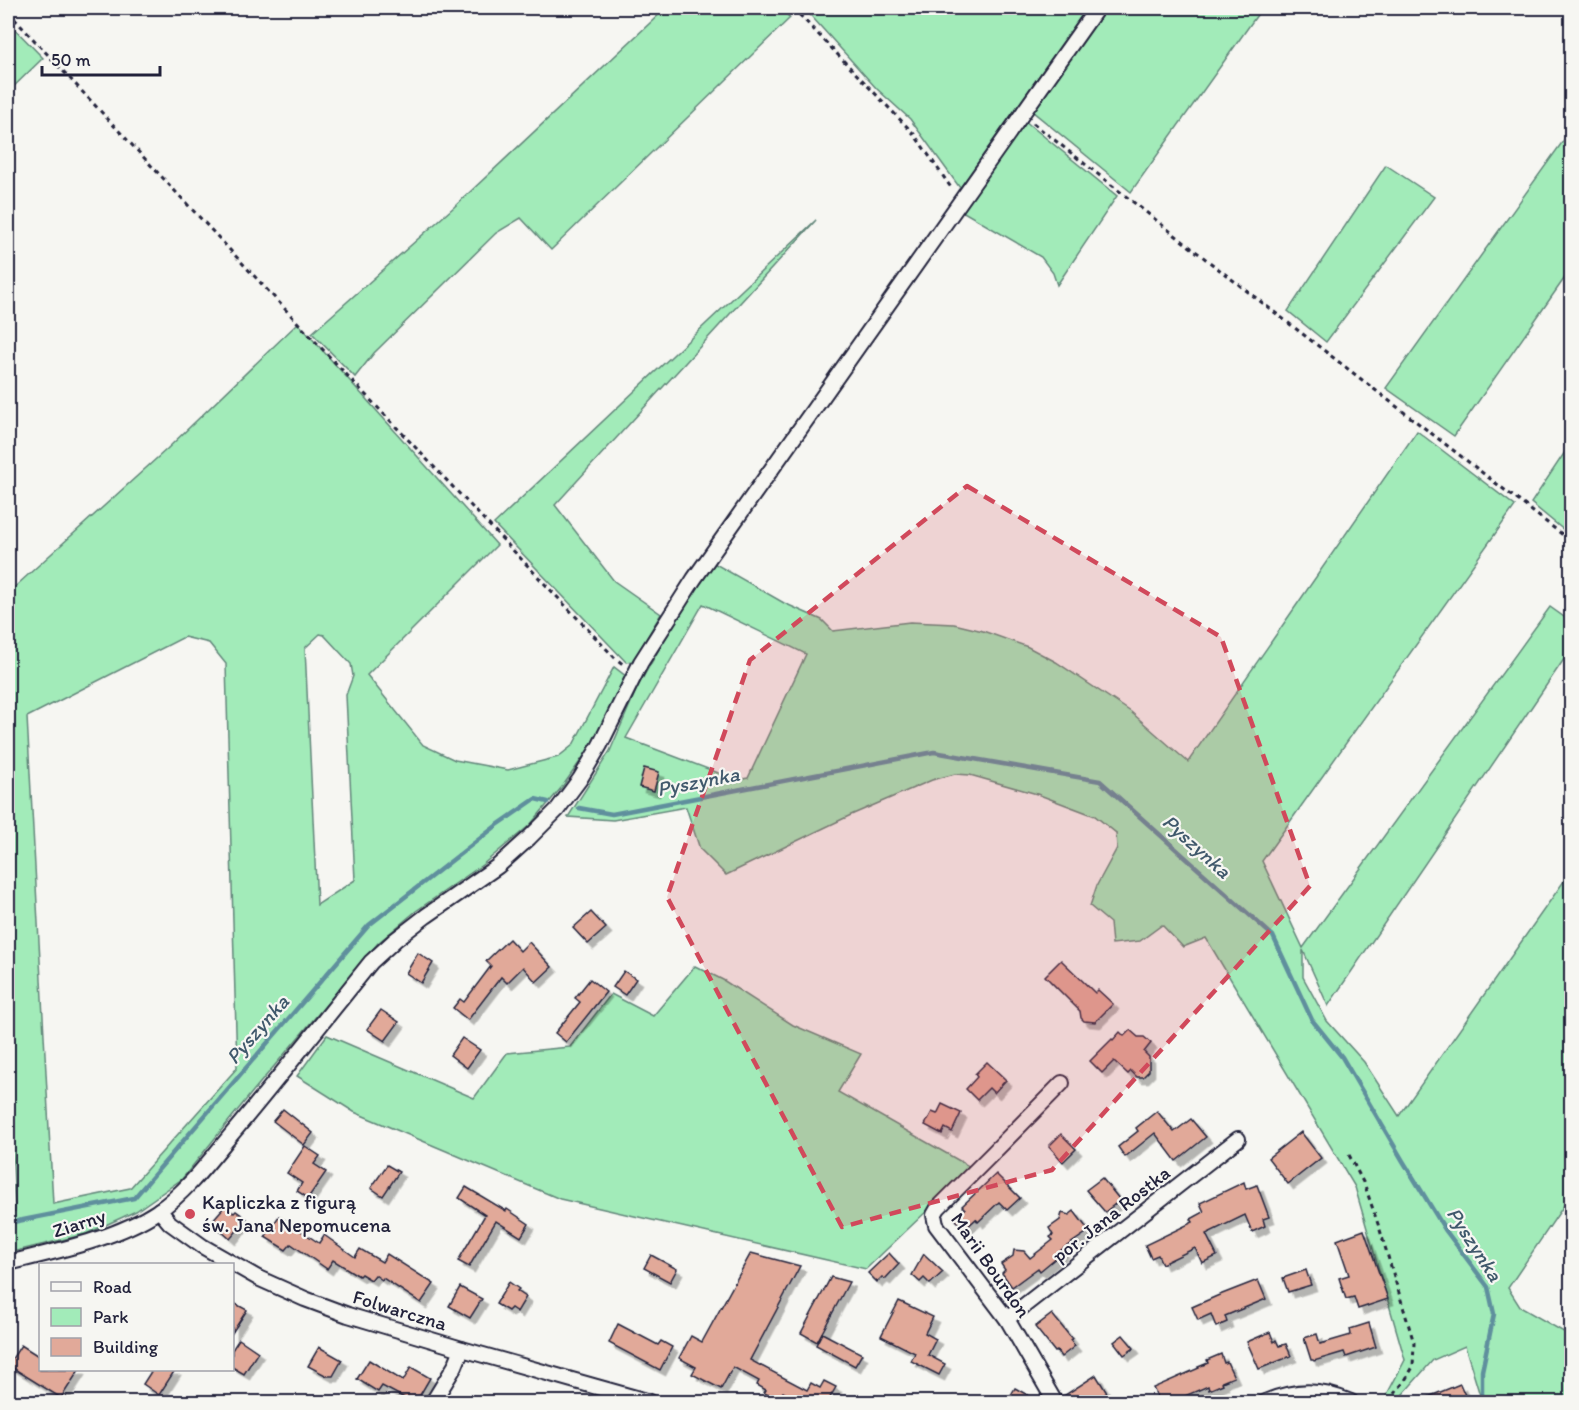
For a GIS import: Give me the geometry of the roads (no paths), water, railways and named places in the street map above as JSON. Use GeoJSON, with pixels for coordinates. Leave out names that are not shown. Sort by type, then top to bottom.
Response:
{"type":"FeatureCollection","features":[{"type":"Feature","properties":{"kind":"street","name":"Ziarny"},"geometry":{"type":"LineString","coordinates":[[8,1263],[93,1240],[137,1223],[159,1210],[210,1161],[372,962],[395,940],[426,916],[498,866],[557,810],[580,779],[600,745],[635,674],[694,579],[1097,8]]}},
{"type":"Feature","properties":{"kind":"street","name":"Marii Bourdon"},"geometry":{"type":"LineString","coordinates":[[1055,1402],[1007,1319],[936,1225],[934,1215],[938,1208],[1062,1083]]}},
{"type":"Feature","properties":{"kind":"street","name":"por. Jana Rostka"},"geometry":{"type":"LineString","coordinates":[[1007,1319],[1238,1139]]}},
{"type":"Feature","properties":{"kind":"street","name":"Folwarczna"},"geometry":{"type":"LineString","coordinates":[[159,1210],[170,1223],[202,1246],[232,1263]]}},
{"type":"Feature","properties":{"kind":"street","name":"Folwarczna"},"geometry":{"type":"LineString","coordinates":[[234,1264],[305,1299],[348,1315],[650,1402]]}},
{"type":"Feature","properties":{"kind":"street"},"geometry":{"type":"LineString","coordinates":[[433,1402],[455,1366],[462,1349]]}},
{"type":"Feature","properties":{"kind":"street"},"geometry":{"type":"LineString","coordinates":[[1265,1402],[1279,1396],[1304,1392],[1337,1396],[1351,1402]]}},
{"type":"Feature","properties":{"kind":"waterway","name":"Pyszynka"},"geometry":{"type":"LineString","coordinates":[[579,808],[612,814],[934,752],[1100,781],[1273,936],[1312,1020],[1342,1057],[1446,1231],[1488,1287],[1494,1314],[1482,1371],[1484,1402]]}},
{"type":"Feature","properties":{"kind":"waterway","name":"Pyszynka"},"geometry":{"type":"LineString","coordinates":[[8,1223],[134,1198],[369,925],[496,826],[535,799],[548,802]]}},
{"type":"Feature","properties":{"kind":"place","name":"Kapliczka z figurą św. Jana Nepomucena"},"geometry":{"type":"Point","coordinates":[190,1214]}}]}
